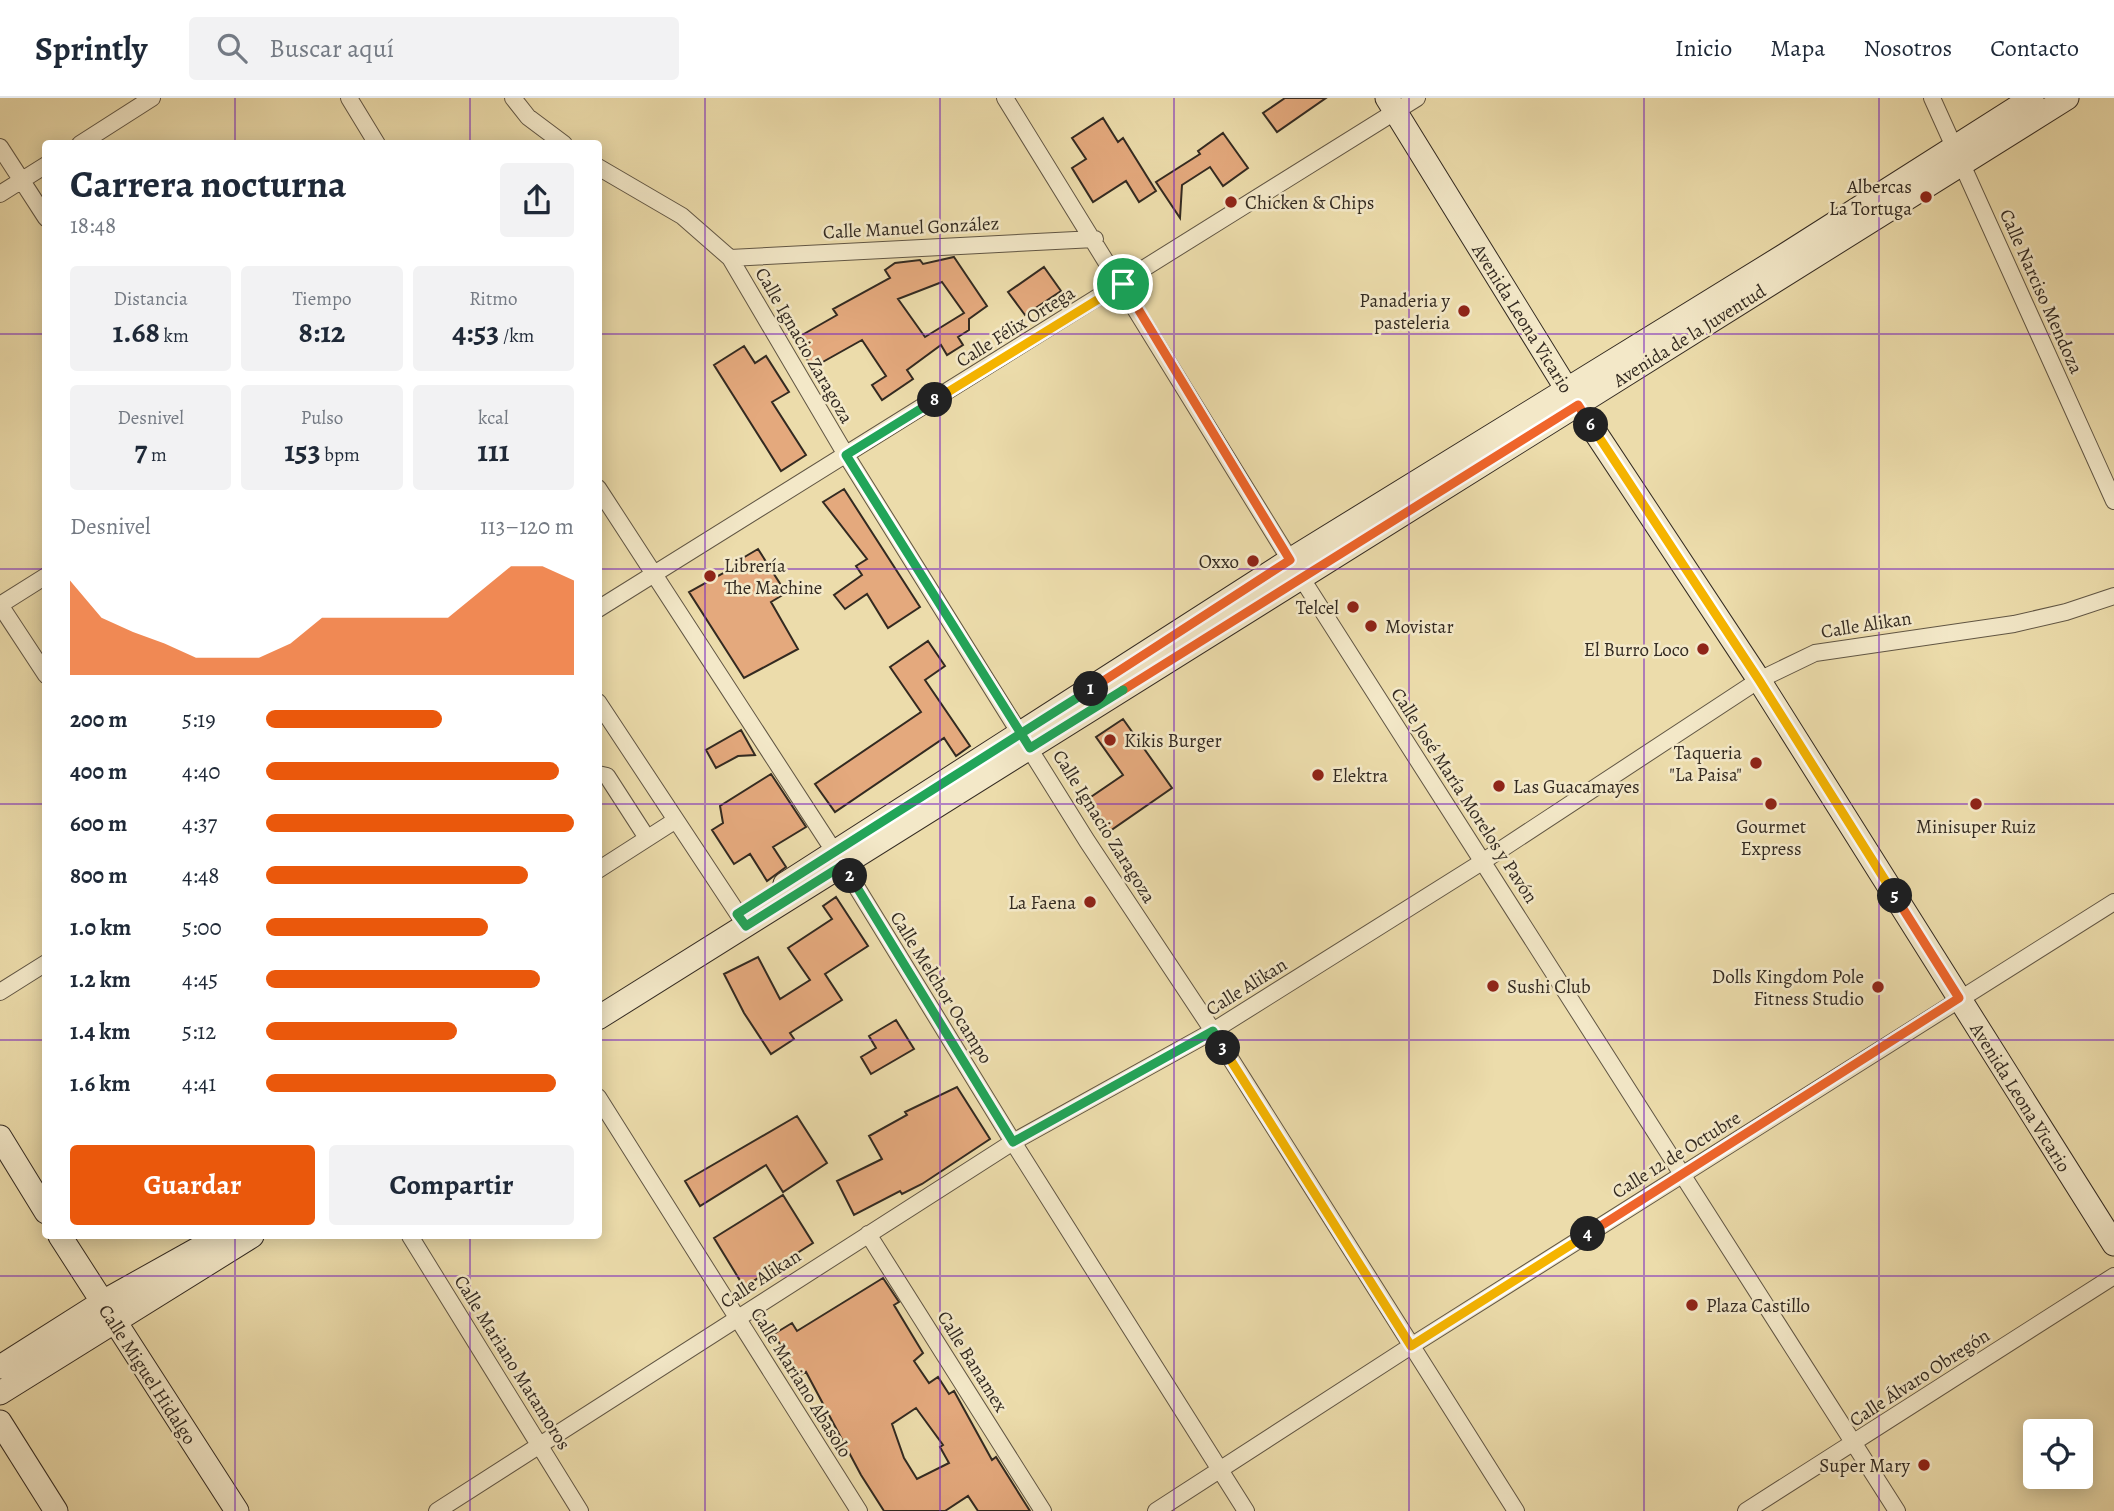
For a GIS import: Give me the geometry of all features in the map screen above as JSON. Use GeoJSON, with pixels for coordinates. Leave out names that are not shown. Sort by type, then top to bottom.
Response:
{"type":"FeatureCollection","features":[{"type":"Feature","properties":{"kind":"street"},"geometry":{"type":"LineString","coordinates":[[86,140],[152,98]]}},
{"type":"Feature","properties":{"kind":"street"},"geometry":{"type":"LineString","coordinates":[[349,98],[375,140]]}},
{"type":"Feature","properties":{"kind":"street"},"geometry":{"type":"LineString","coordinates":[[513,98],[528,117],[559,140]]}},
{"type":"Feature","properties":{"kind":"street","name":"Calle José María Morelos y Pavón"},"geometry":{"type":"LineString","coordinates":[[1005,98],[1123,284],[1296,569],[1897,1511]]}},
{"type":"Feature","properties":{"kind":"street","name":"Calle Félix Ortega"},"geometry":{"type":"LineString","coordinates":[[602,607],[1123,284],[1391,104],[1417,98]]}},
{"type":"Feature","properties":{"kind":"street","name":"Calle Narciso Mendoza"},"geometry":{"type":"LineString","coordinates":[[1932,98],[2114,501]]}},
{"type":"Feature","properties":{"kind":"street","name":"Avenida de la Juventud"},"geometry":{"type":"LineString","coordinates":[[1958,155],[2032,98]]}},
{"type":"Feature","properties":{"kind":"street","name":"Avenida de la Juventud"},"geometry":{"type":"LineString","coordinates":[[602,1015],[838,858],[1572,397],[1785,255],[1958,155],[2067,98]]}},
{"type":"Feature","properties":{"kind":"street","name":"Avenida Leona Vicario"},"geometry":{"type":"LineString","coordinates":[[1391,104],[1572,397],[1759,680],[2114,1244]]}},
{"type":"Feature","properties":{"kind":"street"},"geometry":{"type":"LineString","coordinates":[[0,147],[42,212]]}},
{"type":"Feature","properties":{"kind":"street"},"geometry":{"type":"LineString","coordinates":[[0,194],[42,168]]}},
{"type":"Feature","properties":{"kind":"street","name":"Calle Ignacio Zaragoza"},"geometry":{"type":"LineString","coordinates":[[602,169],[682,216],[730,258],[846,455],[1087,841],[1213,1031],[1516,1511]]}},
{"type":"Feature","properties":{"kind":"street","name":"Calle Manuel González"},"geometry":{"type":"LineString","coordinates":[[730,258],[1095,239]]}},
{"type":"Feature","properties":{"kind":"street","name":"Calle Melchor Ocampo"},"geometry":{"type":"LineString","coordinates":[[602,494],[838,858],[1246,1511]]}},
{"type":"Feature","properties":{"kind":"street"},"geometry":{"type":"LineString","coordinates":[[42,579],[0,605],[42,668]]}},
{"type":"Feature","properties":{"kind":"street","name":"Calle Alikan"},"geometry":{"type":"LineString","coordinates":[[437,1511],[1013,1142],[1213,1031],[1482,862],[1759,680],[1815,653],[2014,624],[2066,612],[2114,596]]}},
{"type":"Feature","properties":{"kind":"street"},"geometry":{"type":"LineString","coordinates":[[602,708],[742,920]]}},
{"type":"Feature","properties":{"kind":"street"},"geometry":{"type":"LineString","coordinates":[[602,775],[607,776],[647,838]]}},
{"type":"Feature","properties":{"kind":"street"},"geometry":{"type":"LineString","coordinates":[[602,867],[676,820]]}},
{"type":"Feature","properties":{"kind":"street","name":"Calle 12 de Octubre"},"geometry":{"type":"LineString","coordinates":[[1156,1511],[1411,1346],[2114,902]]}},
{"type":"Feature","properties":{"kind":"street","name":"Avenida de la Juventud"},"geometry":{"type":"LineString","coordinates":[[602,998],[742,920]]}},
{"type":"Feature","properties":{"kind":"street"},"geometry":{"type":"LineString","coordinates":[[0,992],[42,966]]}},
{"type":"Feature","properties":{"kind":"street","name":"Calle Mariano Abasolo"},"geometry":{"type":"LineString","coordinates":[[602,1103],[859,1511]]}},
{"type":"Feature","properties":{"kind":"street"},"geometry":{"type":"LineString","coordinates":[[0,1138],[42,1206]]}},
{"type":"Feature","properties":{"kind":"street","name":"Calle Banamex"},"geometry":{"type":"LineString","coordinates":[[868,1234],[1042,1511]]}},
{"type":"Feature","properties":{"kind":"street","name":"Calle Miguel Hidalgo"},"geometry":{"type":"LineString","coordinates":[[62,1239],[237,1511]]}},
{"type":"Feature","properties":{"kind":"street"},"geometry":{"type":"LineString","coordinates":[[0,1394],[108,1313],[217,1239]]}},
{"type":"Feature","properties":{"kind":"street"},"geometry":{"type":"LineString","coordinates":[[0,1367],[246,1239]]}},
{"type":"Feature","properties":{"kind":"street","name":"Calle Mariano Matamoros"},"geometry":{"type":"LineString","coordinates":[[412,1239],[580,1511]]}},
{"type":"Feature","properties":{"kind":"street","name":"Calle Álvaro Obregón"},"geometry":{"type":"LineString","coordinates":[[1746,1511],[2114,1276]]}},
{"type":"Feature","properties":{"kind":"street"},"geometry":{"type":"LineString","coordinates":[[0,1422],[56,1511]]}},
{"type":"Feature","properties":{"kind":"building"},"geometry":{"type":"Polygon","coordinates":[[[1285,98],[1326,98],[1277,132],[1263,113],[1285,98]]]}},
{"type":"Feature","properties":{"kind":"building"},"geometry":{"type":"Polygon","coordinates":[[[1103,118],[1118,142],[1123,138],[1156,191],[1139,202],[1126,181],[1093,202],[1072,168],[1086,159],[1072,138],[1103,118]]]}},
{"type":"Feature","properties":{"kind":"building"},"geometry":{"type":"Polygon","coordinates":[[[1223,133],[1248,168],[1223,186],[1210,167],[1182,185],[1180,218],[1156,182],[1200,154],[1198,151],[1223,133]]]}},
{"type":"Feature","properties":{"kind":"building"},"geometry":{"type":"Polygon","coordinates":[[[954,257],[987,306],[969,319],[969,330],[958,337],[963,345],[947,355],[941,345],[907,370],[913,379],[882,400],[872,385],[886,376],[862,340],[812,368],[795,339],[837,315],[833,309],[890,278],[885,270],[895,263],[920,260],[923,264],[954,257]],[[942,282],[898,299],[925,337],[964,313],[942,282]]]}},
{"type":"Feature","properties":{"kind":"building"},"geometry":{"type":"Polygon","coordinates":[[[1044,267],[1061,291],[1025,315],[1008,292],[1044,267]]]}},
{"type":"Feature","properties":{"kind":"building"},"geometry":{"type":"Polygon","coordinates":[[[744,346],[755,363],[766,356],[789,392],[772,402],[806,455],[781,471],[714,365],[744,346]]]}},
{"type":"Feature","properties":{"kind":"building"},"geometry":{"type":"Polygon","coordinates":[[[844,489],[920,607],[888,628],[867,594],[845,609],[834,595],[862,575],[856,566],[867,559],[823,502],[844,489]]]}},
{"type":"Feature","properties":{"kind":"building"},"geometry":{"type":"Polygon","coordinates":[[[758,549],[786,593],[771,602],[798,649],[744,678],[689,592],[738,565],[736,562],[758,549]]]}},
{"type":"Feature","properties":{"kind":"building"},"geometry":{"type":"Polygon","coordinates":[[[928,641],[945,666],[925,680],[970,746],[956,756],[944,738],[835,812],[815,784],[921,712],[890,667],[928,641]]]}},
{"type":"Feature","properties":{"kind":"building"},"geometry":{"type":"Polygon","coordinates":[[[1123,719],[1172,788],[1107,833],[1085,801],[1123,775],[1096,737],[1123,719]]]}},
{"type":"Feature","properties":{"kind":"building"},"geometry":{"type":"Polygon","coordinates":[[[741,730],[755,755],[738,756],[716,768],[706,750],[741,730]]]}},
{"type":"Feature","properties":{"kind":"building"},"geometry":{"type":"Polygon","coordinates":[[[771,774],[806,827],[773,847],[786,867],[767,881],[750,854],[734,864],[712,830],[723,823],[720,806],[771,774]]]}},
{"type":"Feature","properties":{"kind":"building"},"geometry":{"type":"Polygon","coordinates":[[[836,897],[868,946],[825,974],[842,1000],[790,1033],[794,1039],[771,1054],[744,1013],[724,974],[758,957],[780,999],[810,980],[788,948],[832,919],[823,906],[836,897]]]}},
{"type":"Feature","properties":{"kind":"building"},"geometry":{"type":"Polygon","coordinates":[[[896,1020],[914,1049],[871,1074],[861,1057],[876,1048],[869,1036],[896,1020]]]}},
{"type":"Feature","properties":{"kind":"building"},"geometry":{"type":"Polygon","coordinates":[[[957,1087],[990,1139],[922,1184],[902,1194],[900,1191],[854,1215],[837,1181],[882,1159],[869,1136],[907,1115],[905,1112],[957,1087]]]}},
{"type":"Feature","properties":{"kind":"building"},"geometry":{"type":"Polygon","coordinates":[[[797,1116],[827,1163],[783,1192],[766,1165],[700,1206],[685,1181],[797,1116]]]}},
{"type":"Feature","properties":{"kind":"building"},"geometry":{"type":"Polygon","coordinates":[[[783,1195],[813,1243],[744,1287],[714,1238],[783,1195]]]}},
{"type":"Feature","properties":{"kind":"building"},"geometry":{"type":"Polygon","coordinates":[[[883,1278],[899,1302],[894,1305],[923,1353],[914,1361],[929,1383],[938,1377],[949,1394],[954,1391],[992,1460],[996,1457],[1030,1511],[978,1511],[968,1496],[945,1511],[884,1511],[861,1475],[806,1372],[799,1376],[774,1334],[792,1323],[797,1331],[883,1278]],[[916,1408],[892,1424],[904,1458],[917,1479],[949,1463],[940,1447],[943,1445],[916,1408]]]}},
{"type":"Feature","properties":{"kind":"place","name":"Albercas La Tortuga"},"geometry":{"type":"Point","coordinates":[1926,197]}},
{"type":"Feature","properties":{"kind":"place","name":"Chicken & Chips"},"geometry":{"type":"Point","coordinates":[1231,202]}},
{"type":"Feature","properties":{"kind":"place","name":"Panaderia y pasteleria"},"geometry":{"type":"Point","coordinates":[1464,311]}},
{"type":"Feature","properties":{"kind":"place","name":"Oxxo"},"geometry":{"type":"Point","coordinates":[1253,561]}},
{"type":"Feature","properties":{"kind":"place","name":"Librería The Machine"},"geometry":{"type":"Point","coordinates":[710,576]}},
{"type":"Feature","properties":{"kind":"place","name":"Telcel"},"geometry":{"type":"Point","coordinates":[1353,607]}},
{"type":"Feature","properties":{"kind":"place","name":"Movistar"},"geometry":{"type":"Point","coordinates":[1371,626]}},
{"type":"Feature","properties":{"kind":"place","name":"El Burro Loco"},"geometry":{"type":"Point","coordinates":[1703,649]}},
{"type":"Feature","properties":{"kind":"place","name":"Kikis Burger"},"geometry":{"type":"Point","coordinates":[1110,740]}},
{"type":"Feature","properties":{"kind":"place","name":"Taqueria \"La Paisa\""},"geometry":{"type":"Point","coordinates":[1756,763]}},
{"type":"Feature","properties":{"kind":"place","name":"Elektra"},"geometry":{"type":"Point","coordinates":[1318,775]}},
{"type":"Feature","properties":{"kind":"place","name":"Las Guacamayes"},"geometry":{"type":"Point","coordinates":[1499,786]}},
{"type":"Feature","properties":{"kind":"place","name":"Gourmet Express"},"geometry":{"type":"Point","coordinates":[1771,804]}},
{"type":"Feature","properties":{"kind":"place","name":"Minisuper Ruiz"},"geometry":{"type":"Point","coordinates":[1976,804]}},
{"type":"Feature","properties":{"kind":"place","name":"La Faena"},"geometry":{"type":"Point","coordinates":[1090,902]}},
{"type":"Feature","properties":{"kind":"place","name":"Sushi Club"},"geometry":{"type":"Point","coordinates":[1493,986]}},
{"type":"Feature","properties":{"kind":"place","name":"Dolls Kingdom Pole Fitness Studio"},"geometry":{"type":"Point","coordinates":[1878,987]}},
{"type":"Feature","properties":{"kind":"place","name":"Plaza Castillo"},"geometry":{"type":"Point","coordinates":[1692,1305]}},
{"type":"Feature","properties":{"kind":"place","name":"Super Mary"},"geometry":{"type":"Point","coordinates":[1924,1465]}},
{"type":"Feature","properties":{"kind":"route"},"geometry":{"type":"LineString","coordinates":[[1123,284],[846,455],[1021,733],[1030,748],[1578,405],[1759,680],[1959,998],[1411,1346],[1213,1031],[1013,1142],[843,865],[746,926],[737,914],[999,746],[1021,733],[1050,715],[1290,560],[1123,284]]}}]}
